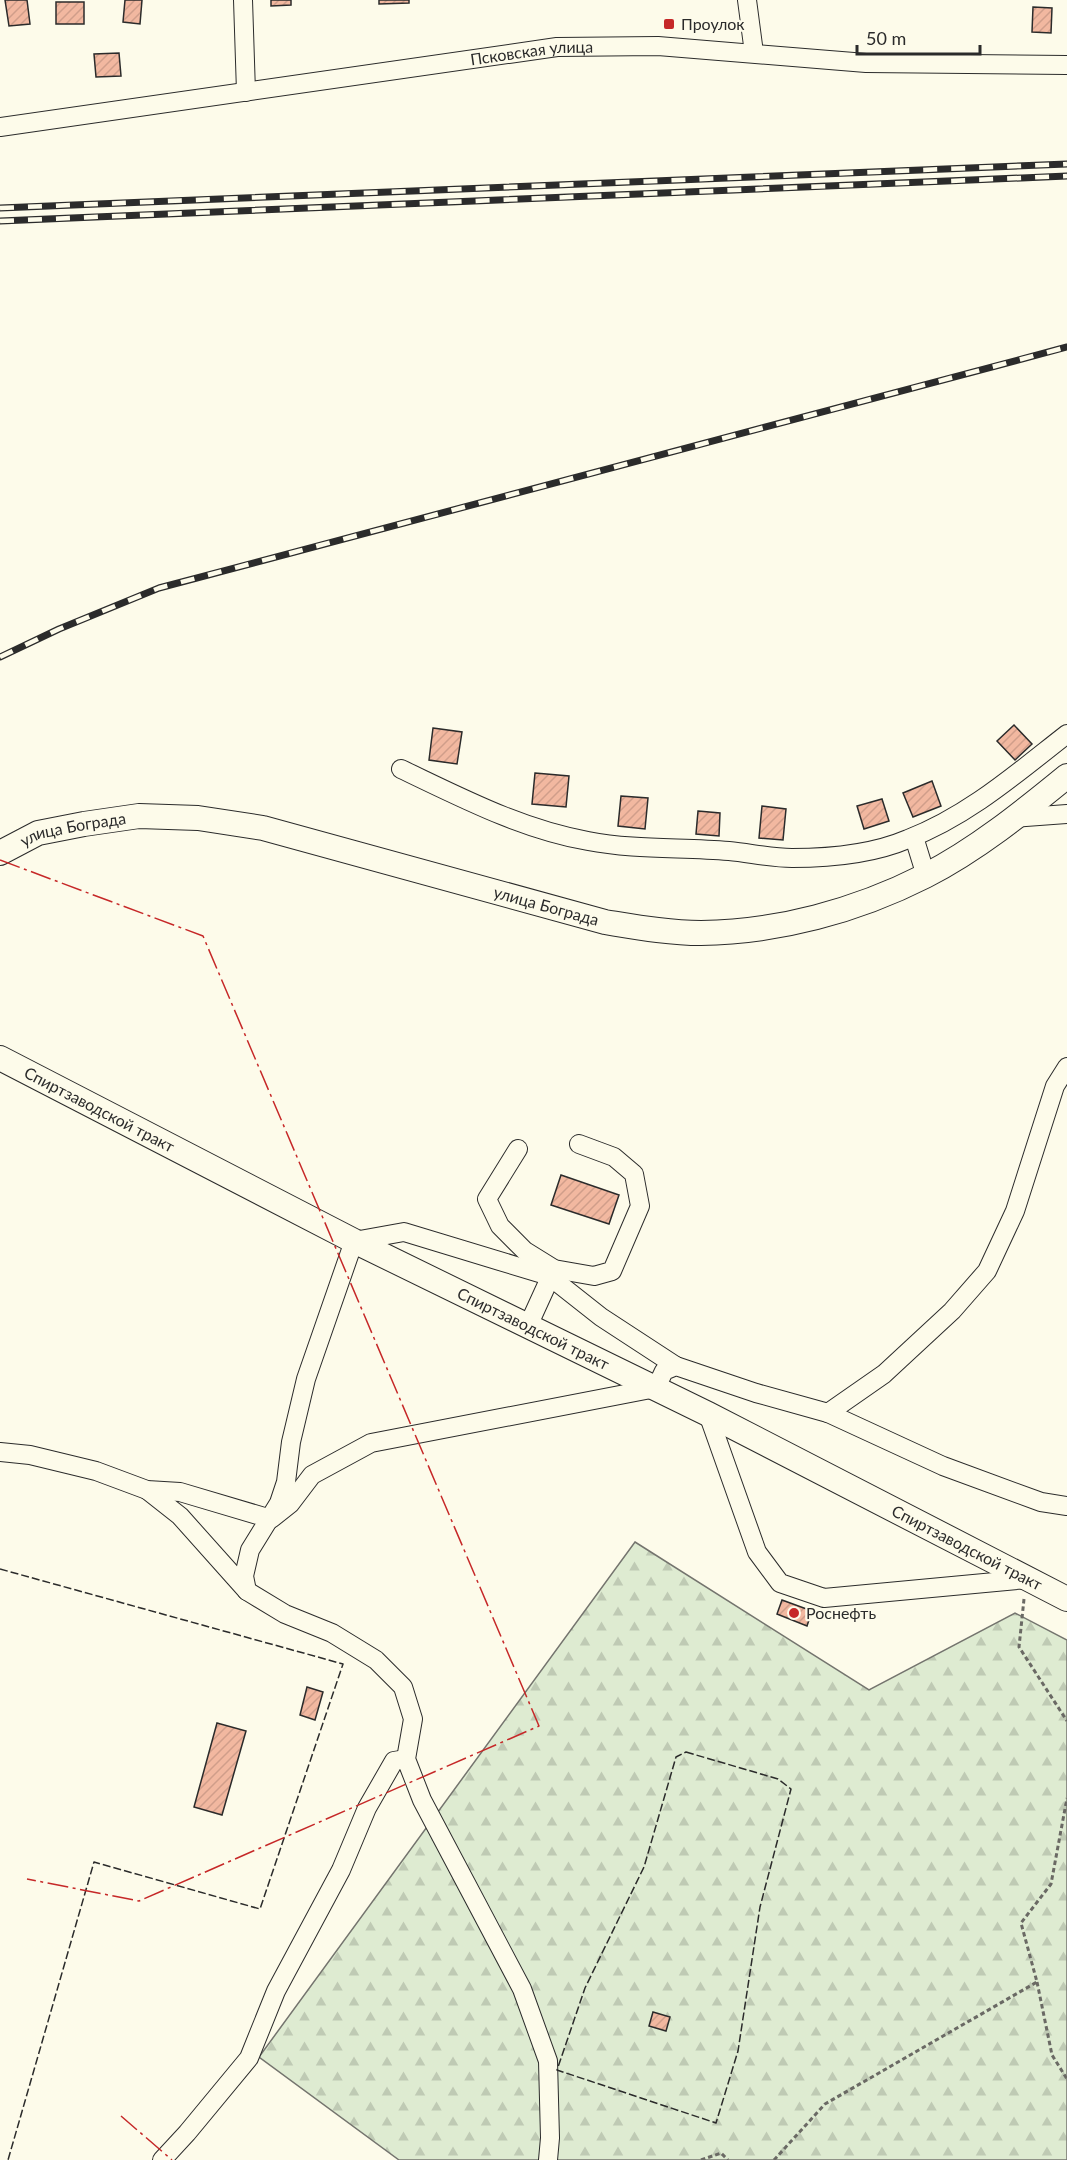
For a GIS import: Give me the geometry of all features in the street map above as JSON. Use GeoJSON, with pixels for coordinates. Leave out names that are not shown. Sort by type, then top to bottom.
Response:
{"type":"FeatureCollection","features":[{"type":"Feature","properties":{"kind":"main road","name":"улица Бограда"},"geometry":{"type":"LineString","coordinates":[[0,853],[38,832],[140,816],[198,818],[263,828],[605,922],[699,933],[743,931],[782,925],[837,912],[880,897],[926,876],[967,851],[1067,776]]}},
{"type":"Feature","properties":{"kind":"main road","name":"Спиртзаводской тракт"},"geometry":{"type":"LineString","coordinates":[[0,1058],[354,1241],[708,1414],[1067,1599]]}},
{"type":"Feature","properties":{"kind":"street"},"geometry":{"type":"LineString","coordinates":[[243,0],[246,92]]}},
{"type":"Feature","properties":{"kind":"street"},"geometry":{"type":"LineString","coordinates":[[747,0],[754,53]]}},
{"type":"Feature","properties":{"kind":"street","name":"Псковская улица"},"geometry":{"type":"LineString","coordinates":[[0,127],[557,46],[658,46],[866,63],[1067,65]]}},
{"type":"Feature","properties":{"kind":"street"},"geometry":{"type":"LineString","coordinates":[[401,770],[522,824],[588,841],[636,847],[728,851],[790,858],[838,856],[884,847],[914,837],[976,804],[1067,734]]}},
{"type":"Feature","properties":{"kind":"street"},"geometry":{"type":"LineString","coordinates":[[1012,818],[1067,814]]}},
{"type":"Feature","properties":{"kind":"street"},"geometry":{"type":"LineString","coordinates":[[914,837],[926,876]]}},
{"type":"Feature","properties":{"kind":"street"},"geometry":{"type":"LineString","coordinates":[[828,1413],[884,1374],[952,1311],[987,1271],[1015,1211],[1055,1086],[1067,1067]]}},
{"type":"Feature","properties":{"kind":"street"},"geometry":{"type":"LineString","coordinates":[[247,1591],[244,1576],[250,1550],[279,1503],[286,1482],[291,1442],[306,1379],[354,1241],[404,1232],[551,1273],[594,1276],[612,1271],[640,1206],[634,1174],[614,1157],[579,1144]]}},
{"type":"Feature","properties":{"kind":"street"},"geometry":{"type":"LineString","coordinates":[[518,1149],[487,1199],[500,1226],[525,1251],[602,1317],[676,1366],[756,1393],[828,1413],[943,1466],[1041,1502],[1067,1506]]}},
{"type":"Feature","properties":{"kind":"street"},"geometry":{"type":"LineString","coordinates":[[528,1326],[551,1273]]}},
{"type":"Feature","properties":{"kind":"street"},"geometry":{"type":"LineString","coordinates":[[271,1519],[290,1504],[312,1475],[371,1443],[656,1388],[664,1371],[676,1366]]}},
{"type":"Feature","properties":{"kind":"street"},"geometry":{"type":"LineString","coordinates":[[708,1414],[757,1552],[780,1583],[824,1598],[1027,1579]]}},
{"type":"Feature","properties":{"kind":"street"},"geometry":{"type":"LineString","coordinates":[[0,1452],[30,1455],[96,1471],[147,1490],[180,1492],[271,1519]]}},
{"type":"Feature","properties":{"kind":"street"},"geometry":{"type":"LineString","coordinates":[[147,1490],[180,1516],[247,1591],[285,1614],[332,1633],[376,1660],[403,1687],[413,1719],[405,1759],[422,1800],[526,1999],[548,2061],[550,2138],[548,2160]]}},
{"type":"Feature","properties":{"kind":"street"},"geometry":{"type":"LineString","coordinates":[[162,2160],[249,2058],[276,1991],[341,1870],[367,1808],[394,1761],[405,1759]]}},
{"type":"Feature","properties":{"kind":"path"},"geometry":{"type":"LineString","coordinates":[[1027,1579],[1019,1647],[1067,1721]]}},
{"type":"Feature","properties":{"kind":"path"},"geometry":{"type":"LineString","coordinates":[[1067,1798],[1051,1884],[1021,1923],[1037,1983],[1052,2055],[1067,2079]]}},
{"type":"Feature","properties":{"kind":"path"},"geometry":{"type":"LineString","coordinates":[[774,2160],[825,2104],[1037,1983]]}},
{"type":"Feature","properties":{"kind":"path"},"geometry":{"type":"LineString","coordinates":[[701,2160],[721,2153],[728,2160]]}},
{"type":"Feature","properties":{"kind":"green space"},"geometry":{"type":"Polygon","coordinates":[[[635,1542],[869,1690],[1015,1613],[1067,1640],[1067,2160],[399,2160],[259,2057],[635,1542]]]}},
{"type":"Feature","properties":{"kind":"building"},"geometry":{"type":"Polygon","coordinates":[[[5,0],[27,0],[30,24],[9,26],[5,0]]]}},
{"type":"Feature","properties":{"kind":"building"},"geometry":{"type":"Polygon","coordinates":[[[125,0],[142,0],[140,24],[123,22],[125,0]]]}},
{"type":"Feature","properties":{"kind":"building"},"geometry":{"type":"Polygon","coordinates":[[[271,0],[291,0],[291,5],[271,6],[271,0]]]}},
{"type":"Feature","properties":{"kind":"building"},"geometry":{"type":"Polygon","coordinates":[[[379,0],[409,0],[409,3],[379,4],[379,0]]]}},
{"type":"Feature","properties":{"kind":"building"},"geometry":{"type":"Polygon","coordinates":[[[56,2],[84,2],[84,24],[56,24],[56,2]]]}},
{"type":"Feature","properties":{"kind":"building"},"geometry":{"type":"Polygon","coordinates":[[[1033,7],[1052,8],[1051,33],[1032,32],[1033,7]]]}},
{"type":"Feature","properties":{"kind":"building"},"geometry":{"type":"Polygon","coordinates":[[[119,53],[121,76],[96,77],[94,54],[119,53]]]}},
{"type":"Feature","properties":{"kind":"building"},"geometry":{"type":"Polygon","coordinates":[[[1014,725],[1032,744],[1015,760],[997,741],[1014,725]]]}},
{"type":"Feature","properties":{"kind":"building"},"geometry":{"type":"Polygon","coordinates":[[[433,728],[462,732],[457,764],[429,760],[433,728]]]}},
{"type":"Feature","properties":{"kind":"building"},"geometry":{"type":"Polygon","coordinates":[[[535,773],[569,776],[566,807],[532,804],[535,773]]]}},
{"type":"Feature","properties":{"kind":"building"},"geometry":{"type":"Polygon","coordinates":[[[932,781],[941,806],[913,817],[903,793],[932,781]]]}},
{"type":"Feature","properties":{"kind":"building"},"geometry":{"type":"Polygon","coordinates":[[[621,796],[648,798],[645,829],[618,826],[621,796]]]}},
{"type":"Feature","properties":{"kind":"building"},"geometry":{"type":"Polygon","coordinates":[[[882,799],[889,821],[864,829],[857,806],[882,799]]]}},
{"type":"Feature","properties":{"kind":"building"},"geometry":{"type":"Polygon","coordinates":[[[762,806],[786,809],[783,840],[759,838],[762,806]]]}},
{"type":"Feature","properties":{"kind":"building"},"geometry":{"type":"Polygon","coordinates":[[[698,811],[720,813],[719,836],[696,834],[698,811]]]}},
{"type":"Feature","properties":{"kind":"building"},"geometry":{"type":"Polygon","coordinates":[[[561,1175],[619,1195],[609,1224],[551,1205],[561,1175]]]}},
{"type":"Feature","properties":{"kind":"building","name":"Роснефть"},"geometry":{"type":"Polygon","coordinates":[[[782,1600],[812,1611],[807,1626],[777,1614],[782,1600]]]}},
{"type":"Feature","properties":{"kind":"building"},"geometry":{"type":"Polygon","coordinates":[[[307,1687],[323,1692],[315,1720],[300,1715],[307,1687]]]}},
{"type":"Feature","properties":{"kind":"building"},"geometry":{"type":"Polygon","coordinates":[[[217,1723],[246,1731],[222,1815],[194,1807],[217,1723]]]}},
{"type":"Feature","properties":{"kind":"building"},"geometry":{"type":"Polygon","coordinates":[[[653,2012],[670,2017],[666,2031],[649,2026],[653,2012]]]}},
{"type":"Feature","properties":{"kind":"railway"},"geometry":{"type":"LineString","coordinates":[[0,208],[1067,164]]}},
{"type":"Feature","properties":{"kind":"railway"},"geometry":{"type":"LineString","coordinates":[[0,221],[1067,176]]}},
{"type":"Feature","properties":{"kind":"railway"},"geometry":{"type":"LineString","coordinates":[[0,657],[59,629],[159,588],[1067,347]]}},
{"type":"Feature","properties":{"kind":"fence"},"geometry":{"type":"LineString","coordinates":[[0,1569],[343,1664],[260,1909],[94,1862],[8,2160]]}},
{"type":"Feature","properties":{"kind":"fence"},"geometry":{"type":"LineString","coordinates":[[686,1752],[778,1779],[791,1789],[760,1907],[738,2051],[716,2123],[557,2070],[585,1988],[644,1867],[676,1757],[686,1752]]}},
{"type":"Feature","properties":{"kind":"power"},"geometry":{"type":"LineString","coordinates":[[0,860],[203,936],[539,1726],[139,1901],[27,1879]]}},
{"type":"Feature","properties":{"kind":"power"},"geometry":{"type":"LineString","coordinates":[[121,2116],[172,2160]]}},
{"type":"Feature","properties":{"kind":"place","name":"Проулок"},"geometry":{"type":"Point","coordinates":[669,24]}},
{"type":"Feature","properties":{"kind":"place","name":"Роснефть"},"geometry":{"type":"Point","coordinates":[794,1613]}}]}
